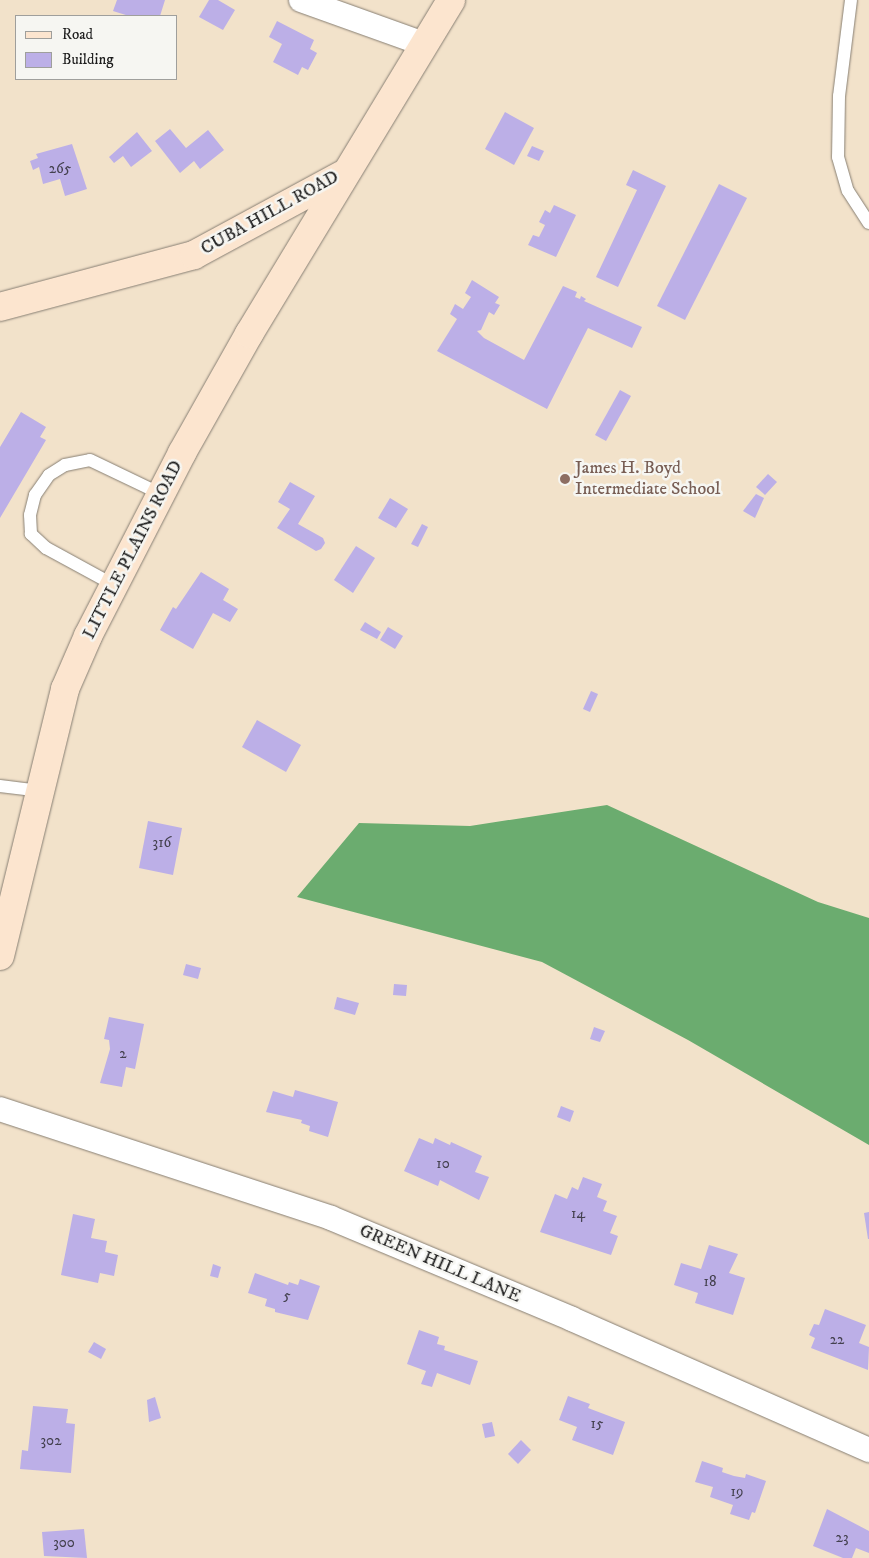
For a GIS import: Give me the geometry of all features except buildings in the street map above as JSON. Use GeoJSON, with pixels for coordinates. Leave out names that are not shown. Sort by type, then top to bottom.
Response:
{"type":"FeatureCollection","features":[{"type":"Feature","properties":{"kind":"street"},"geometry":{"type":"LineString","coordinates":[[301,0],[424,44]]}},
{"type":"Feature","properties":{"kind":"street","name":"CUBA HILL ROAD"},"geometry":{"type":"LineString","coordinates":[[0,308],[194,255],[342,175],[451,0]]}},
{"type":"Feature","properties":{"kind":"street","name":"LITTLE PLAINS ROAD"},"geometry":{"type":"LineString","coordinates":[[0,956],[38,791],[65,690],[114,584],[161,494],[249,334],[342,175]]}},
{"type":"Feature","properties":{"kind":"street","name":"GREEN HILL LANE"},"geometry":{"type":"LineString","coordinates":[[0,1109],[331,1218],[572,1319],[869,1450]]}},
{"type":"Feature","properties":{"kind":"lane"},"geometry":{"type":"LineString","coordinates":[[851,0],[839,96],[838,157],[848,191],[869,222]]}},
{"type":"Feature","properties":{"kind":"lane"},"geometry":{"type":"LineString","coordinates":[[114,584],[46,548],[31,534],[30,515],[35,495],[49,475],[57,470],[90,460],[161,494]]}},
{"type":"Feature","properties":{"kind":"lane"},"geometry":{"type":"LineString","coordinates":[[0,786],[38,791]]}},
{"type":"Feature","properties":{"kind":"green space"},"geometry":{"type":"Polygon","coordinates":[[[607,805],[818,902],[869,918],[869,1145],[688,1040],[542,962],[297,897],[359,823],[470,826],[607,805]]]}},
{"type":"Feature","properties":{"kind":"place","name":"James H. Boyd Intermediate School"},"geometry":{"type":"Point","coordinates":[565,479]}}]}
